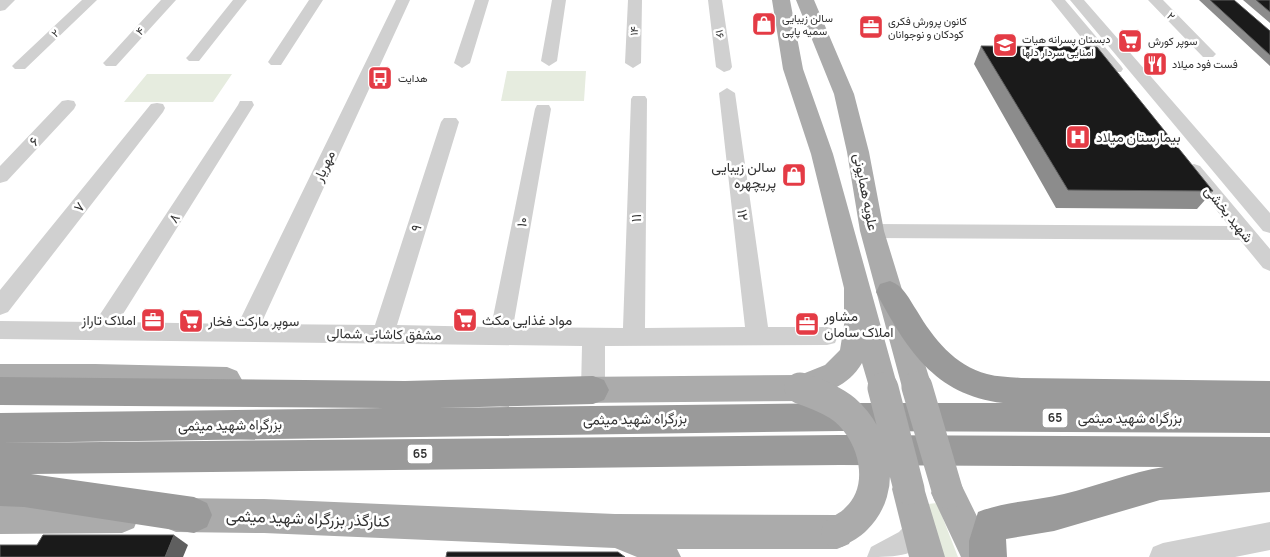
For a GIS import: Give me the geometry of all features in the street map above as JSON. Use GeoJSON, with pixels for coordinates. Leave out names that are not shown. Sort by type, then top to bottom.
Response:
{"type":"FeatureCollection","features":[{"type":"Feature","properties":{"kind":"highway"},"geometry":{"type":"LineString","coordinates":[[890,292],[930,355],[958,375],[982,386],[1021,392],[1270,394]]}},
{"type":"Feature","properties":{"kind":"highway"},"geometry":{"type":"LineString","coordinates":[[0,391],[405,395],[593,390]]}},
{"type":"Feature","properties":{"kind":"highway","name":"بزرگراه شهید میثمی"},"geometry":{"type":"LineString","coordinates":[[0,428],[840,416],[1270,419]]}},
{"type":"Feature","properties":{"kind":"highway","name":"65"},"geometry":{"type":"LineString","coordinates":[[0,459],[840,450],[1270,452]]}},
{"type":"Feature","properties":{"kind":"highway"},"geometry":{"type":"LineString","coordinates":[[988,557],[987,542],[991,525],[1012,519],[1044,516],[1080,508],[1117,494],[1161,484],[1270,476]]}},
{"type":"Feature","properties":{"kind":"highway"},"geometry":{"type":"LineString","coordinates":[[0,488],[194,515]]}},
{"type":"Feature","properties":{"kind":"main road"},"geometry":{"type":"LineString","coordinates":[[781,0],[793,69],[807,115],[822,154],[923,543]]}},
{"type":"Feature","properties":{"kind":"main road","name":"علویه همایونی"},"geometry":{"type":"LineString","coordinates":[[805,0],[832,62],[849,113],[872,231],[948,493],[979,557]]}},
{"type":"Feature","properties":{"kind":"main road"},"geometry":{"type":"LineString","coordinates":[[793,69],[800,79],[808,83],[820,83],[826,81],[829,76],[832,62]]}},
{"type":"Feature","properties":{"kind":"main road"},"geometry":{"type":"LineString","coordinates":[[807,115],[813,97],[823,94],[836,97],[849,113]]}},
{"type":"Feature","properties":{"kind":"main road"},"geometry":{"type":"LineString","coordinates":[[0,377],[95,376],[593,390],[800,388],[824,382],[841,372],[852,355],[860,331],[857,288]]}},
{"type":"Feature","properties":{"kind":"main road","name":"کنارگذر بزرگراه شهید میثمی"},"geometry":{"type":"LineString","coordinates":[[0,517],[264,516],[615,531],[837,532],[858,518],[872,498],[876,475],[873,451],[862,429],[845,410],[824,396],[800,388]]}},
{"type":"Feature","properties":{"kind":"main road"},"geometry":{"type":"LineString","coordinates":[[615,531],[652,545],[664,557]]}},
{"type":"Feature","properties":{"kind":"street"},"geometry":{"type":"LineString","coordinates":[[0,7],[8,0]]}},
{"type":"Feature","properties":{"kind":"street","name":"۲"},"geometry":{"type":"LineString","coordinates":[[20,66],[90,0]]}},
{"type":"Feature","properties":{"kind":"street","name":"۴"},"geometry":{"type":"LineString","coordinates":[[111,63],[169,0]]}},
{"type":"Feature","properties":{"kind":"street"},"geometry":{"type":"LineString","coordinates":[[194,58],[240,0]]}},
{"type":"Feature","properties":{"kind":"street"},"geometry":{"type":"LineString","coordinates":[[276,62],[316,0]]}},
{"type":"Feature","properties":{"kind":"street","name":"مهریار"},"geometry":{"type":"LineString","coordinates":[[245,332],[404,0]]}},
{"type":"Feature","properties":{"kind":"street"},"geometry":{"type":"LineString","coordinates":[[462,64],[482,0]]}},
{"type":"Feature","properties":{"kind":"street"},"geometry":{"type":"LineString","coordinates":[[549,61],[560,0]]}},
{"type":"Feature","properties":{"kind":"street","name":"۱۴"},"geometry":{"type":"LineString","coordinates":[[633,62],[635,0]]}},
{"type":"Feature","properties":{"kind":"street","name":"۱۶"},"geometry":{"type":"LineString","coordinates":[[715,0],[724,68]]}},
{"type":"Feature","properties":{"kind":"street","name":"شهید بخشی"},"geometry":{"type":"LineString","coordinates":[[1058,0],[1096,47],[1129,61],[1270,226]]}},
{"type":"Feature","properties":{"kind":"street","name":"شهید بخشی"},"geometry":{"type":"LineString","coordinates":[[1077,0],[1112,54],[1126,84]]}},
{"type":"Feature","properties":{"kind":"street","name":"۲"},"geometry":{"type":"LineString","coordinates":[[1155,0],[1208,54]]}},
{"type":"Feature","properties":{"kind":"street","name":"۱۲"},"geometry":{"type":"LineString","coordinates":[[727,93],[758,337]]}},
{"type":"Feature","properties":{"kind":"street","name":"۱۱"},"geometry":{"type":"LineString","coordinates":[[634,336],[639,99]]}},
{"type":"Feature","properties":{"kind":"street","name":"۶"},"geometry":{"type":"LineString","coordinates":[[0,177],[68,104]]}},
{"type":"Feature","properties":{"kind":"street","name":"۸"},"geometry":{"type":"LineString","coordinates":[[101,331],[246,105]]}},
{"type":"Feature","properties":{"kind":"street","name":"۷"},"geometry":{"type":"LineString","coordinates":[[0,306],[157,108]]}},
{"type":"Feature","properties":{"kind":"street","name":"۱۰"},"geometry":{"type":"LineString","coordinates":[[500,336],[543,109]]}},
{"type":"Feature","properties":{"kind":"street","name":"۹"},"geometry":{"type":"LineString","coordinates":[[383,334],[450,122]]}},
{"type":"Feature","properties":{"kind":"street","name":"شهید بخشی"},"geometry":{"type":"LineString","coordinates":[[1182,154],[1270,263]]}},
{"type":"Feature","properties":{"kind":"street"},"geometry":{"type":"LineString","coordinates":[[872,231],[1244,233]]}},
{"type":"Feature","properties":{"kind":"street","name":"مشفق کاشانی شمالی"},"geometry":{"type":"LineString","coordinates":[[0,330],[594,337],[827,336]]}},
{"type":"Feature","properties":{"kind":"street"},"geometry":{"type":"LineString","coordinates":[[593,390],[594,337]]}},
{"type":"Feature","properties":{"kind":"street"},"geometry":{"type":"LineString","coordinates":[[1163,557],[1270,536]]}},
{"type":"Feature","properties":{"kind":"street"},"geometry":{"type":"LineString","coordinates":[[881,557],[909,542],[923,543]]}},
{"type":"Feature","properties":{"kind":"shaded area"},"geometry":{"type":"Polygon","coordinates":[[[507,71],[586,71],[584,101],[501,101],[507,71]]]}},
{"type":"Feature","properties":{"kind":"shaded area"},"geometry":{"type":"Polygon","coordinates":[[[147,74],[232,74],[213,102],[124,102],[147,74]]]}},
{"type":"Feature","properties":{"kind":"shaded area"},"geometry":{"type":"Polygon","coordinates":[[[937,503],[958,557],[937,557],[928,504],[937,503]]]}},
{"type":"Feature","properties":{"kind":"building"},"geometry":{"type":"Polygon","coordinates":[[[1210,0],[1234,0],[1270,31],[1270,55],[1210,0]]]}},
{"type":"Feature","properties":{"kind":"building"},"geometry":{"type":"Polygon","coordinates":[[[1256,0],[1270,0],[1270,12],[1256,0]]]}},
{"type":"Feature","properties":{"kind":"building","name":"بیمارستان میلاد"},"geometry":{"type":"Polygon","coordinates":[[[981,46],[1097,47],[1213,191],[1068,190],[981,46]]]}},
{"type":"Feature","properties":{"kind":"building"},"geometry":{"type":"Polygon","coordinates":[[[43,535],[174,535],[165,557],[0,557],[0,545],[37,545],[43,535]]]}},
{"type":"Feature","properties":{"kind":"building"},"geometry":{"type":"Polygon","coordinates":[[[447,552],[618,552],[625,557],[446,557],[447,552]]]}},
{"type":"Feature","properties":{"kind":"place","name":"سالن زیبایی سمیه پاپی"},"geometry":{"type":"Point","coordinates":[764,24]}},
{"type":"Feature","properties":{"kind":"place","name":"کانون پرورش فکری کودکان و نوجوانان"},"geometry":{"type":"Point","coordinates":[871,27]}},
{"type":"Feature","properties":{"kind":"place","name":"سوپر کورش"},"geometry":{"type":"Point","coordinates":[1130,41]}},
{"type":"Feature","properties":{"kind":"place","name":"دبستان پسرانه هیات امنایی سردار دلها"},"geometry":{"type":"Point","coordinates":[1005,45]}},
{"type":"Feature","properties":{"kind":"place","name":"فست فود میلاد"},"geometry":{"type":"Point","coordinates":[1155,64]}},
{"type":"Feature","properties":{"kind":"place","name":"هدایت"},"geometry":{"type":"Point","coordinates":[380,78]}},
{"type":"Feature","properties":{"kind":"place","name":"بیمارستان میلاد"},"geometry":{"type":"Point","coordinates":[1078,137]}},
{"type":"Feature","properties":{"kind":"place","name":"سالن زیبایی پریچهره"},"geometry":{"type":"Point","coordinates":[794,175]}},
{"type":"Feature","properties":{"kind":"place","name":"املاک تاراز"},"geometry":{"type":"Point","coordinates":[153,320]}},
{"type":"Feature","properties":{"kind":"place","name":"مواد غذایی مکث"},"geometry":{"type":"Point","coordinates":[465,320]}},
{"type":"Feature","properties":{"kind":"place","name":"سوپر مارکت فخار"},"geometry":{"type":"Point","coordinates":[191,321]}},
{"type":"Feature","properties":{"kind":"place","name":"مشاور املاک سامان"},"geometry":{"type":"Point","coordinates":[807,324]}}]}
